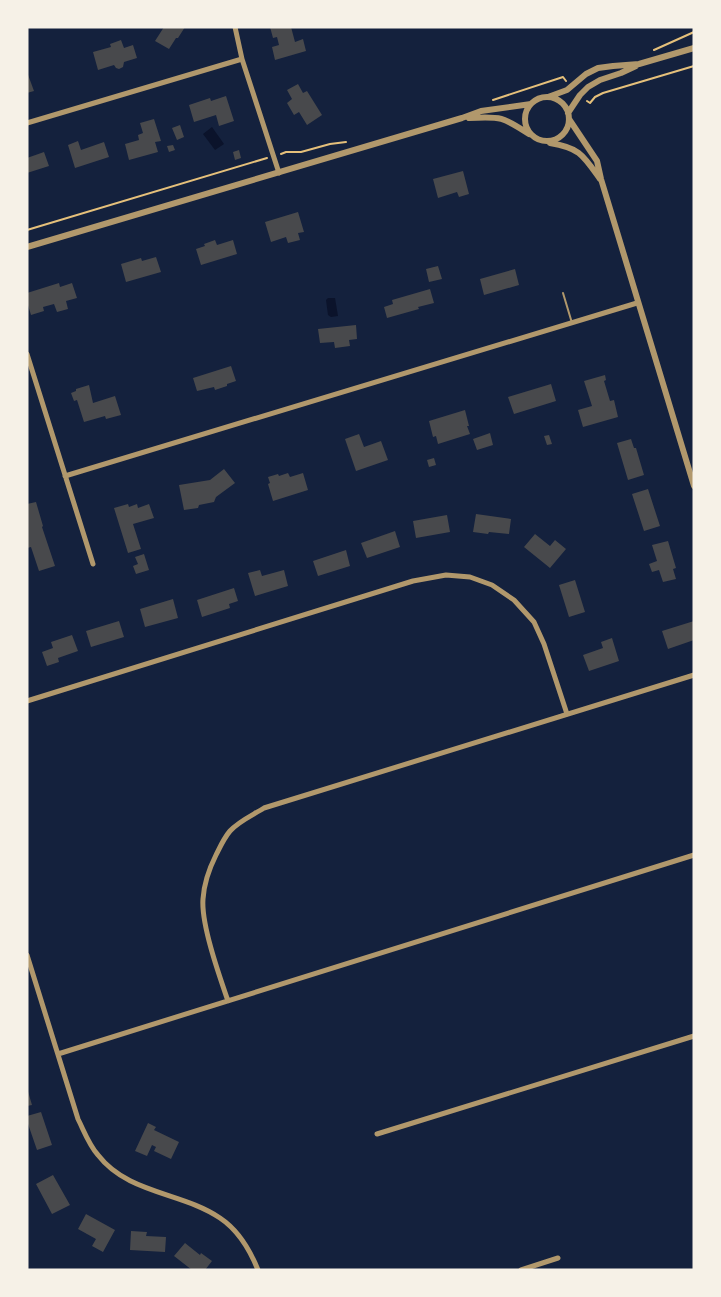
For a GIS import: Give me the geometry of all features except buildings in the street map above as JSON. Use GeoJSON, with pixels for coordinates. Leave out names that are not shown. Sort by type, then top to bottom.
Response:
{"type":"FeatureCollection","features":[{"type":"Feature","properties":{"kind":"street"},"geometry":{"type":"LineString","coordinates":[[235,27],[242,58],[279,173]]}},
{"type":"Feature","properties":{"kind":"street"},"geometry":{"type":"LineString","coordinates":[[531,136],[524,120],[527,109],[538,99],[567,90],[586,74],[598,68],[639,64],[694,48]]}},
{"type":"Feature","properties":{"kind":"street"},"geometry":{"type":"LineString","coordinates":[[27,123],[242,58]]}},
{"type":"Feature","properties":{"kind":"street"},"geometry":{"type":"LineString","coordinates":[[544,142],[556,140],[561,136],[568,126],[568,116],[580,95],[588,87],[639,64]]}},
{"type":"Feature","properties":{"kind":"street"},"geometry":{"type":"LineString","coordinates":[[548,97],[562,104],[576,132],[597,161],[694,486]]}},
{"type":"Feature","properties":{"kind":"street"},"geometry":{"type":"LineString","coordinates":[[27,248],[481,111],[531,104]]}},
{"type":"Feature","properties":{"kind":"street"},"geometry":{"type":"LineString","coordinates":[[462,118],[503,118],[535,139],[562,144],[578,152],[601,179]]}},
{"type":"Feature","properties":{"kind":"street"},"geometry":{"type":"LineString","coordinates":[[65,476],[638,303]]}},
{"type":"Feature","properties":{"kind":"street"},"geometry":{"type":"LineString","coordinates":[[27,354],[93,564]]}},
{"type":"Feature","properties":{"kind":"street"},"geometry":{"type":"LineString","coordinates":[[27,701],[413,581],[446,575],[470,577],[492,585],[521,607],[534,622],[544,644],[567,714]]}},
{"type":"Feature","properties":{"kind":"street"},"geometry":{"type":"LineString","coordinates":[[228,1001],[206,928],[202,897],[206,880],[220,846],[230,831],[245,820],[264,808],[694,675]]}},
{"type":"Feature","properties":{"kind":"street"},"geometry":{"type":"LineString","coordinates":[[58,1054],[694,855]]}},
{"type":"Feature","properties":{"kind":"street"},"geometry":{"type":"LineString","coordinates":[[27,955],[78,1119],[98,1156],[132,1182],[189,1203],[222,1219],[238,1234],[258,1270]]}},
{"type":"Feature","properties":{"kind":"street"},"geometry":{"type":"LineString","coordinates":[[377,1134],[694,1036]]}},
{"type":"Feature","properties":{"kind":"street"},"geometry":{"type":"LineString","coordinates":[[521,1270],[558,1258]]}},
{"type":"Feature","properties":{"kind":"lane"},"geometry":{"type":"LineString","coordinates":[[563,292],[572,323]]}},
{"type":"Feature","properties":{"kind":"path"},"geometry":{"type":"LineString","coordinates":[[585,99],[590,103],[603,93],[694,66]]}},
{"type":"Feature","properties":{"kind":"path"},"geometry":{"type":"LineString","coordinates":[[486,102],[563,77]]}},
{"type":"Feature","properties":{"kind":"path"},"geometry":{"type":"LineString","coordinates":[[281,154],[355,141]]}},
{"type":"Feature","properties":{"kind":"path"},"geometry":{"type":"LineString","coordinates":[[27,230],[267,158]]}},
{"type":"Feature","properties":{"kind":"water"},"geometry":{"type":"Polygon","coordinates":[[[212,127],[224,144],[215,150],[203,134],[212,127]]]}},
{"type":"Feature","properties":{"kind":"water"},"geometry":{"type":"Polygon","coordinates":[[[335,298],[338,316],[328,315],[326,300],[335,298]]]}}]}
